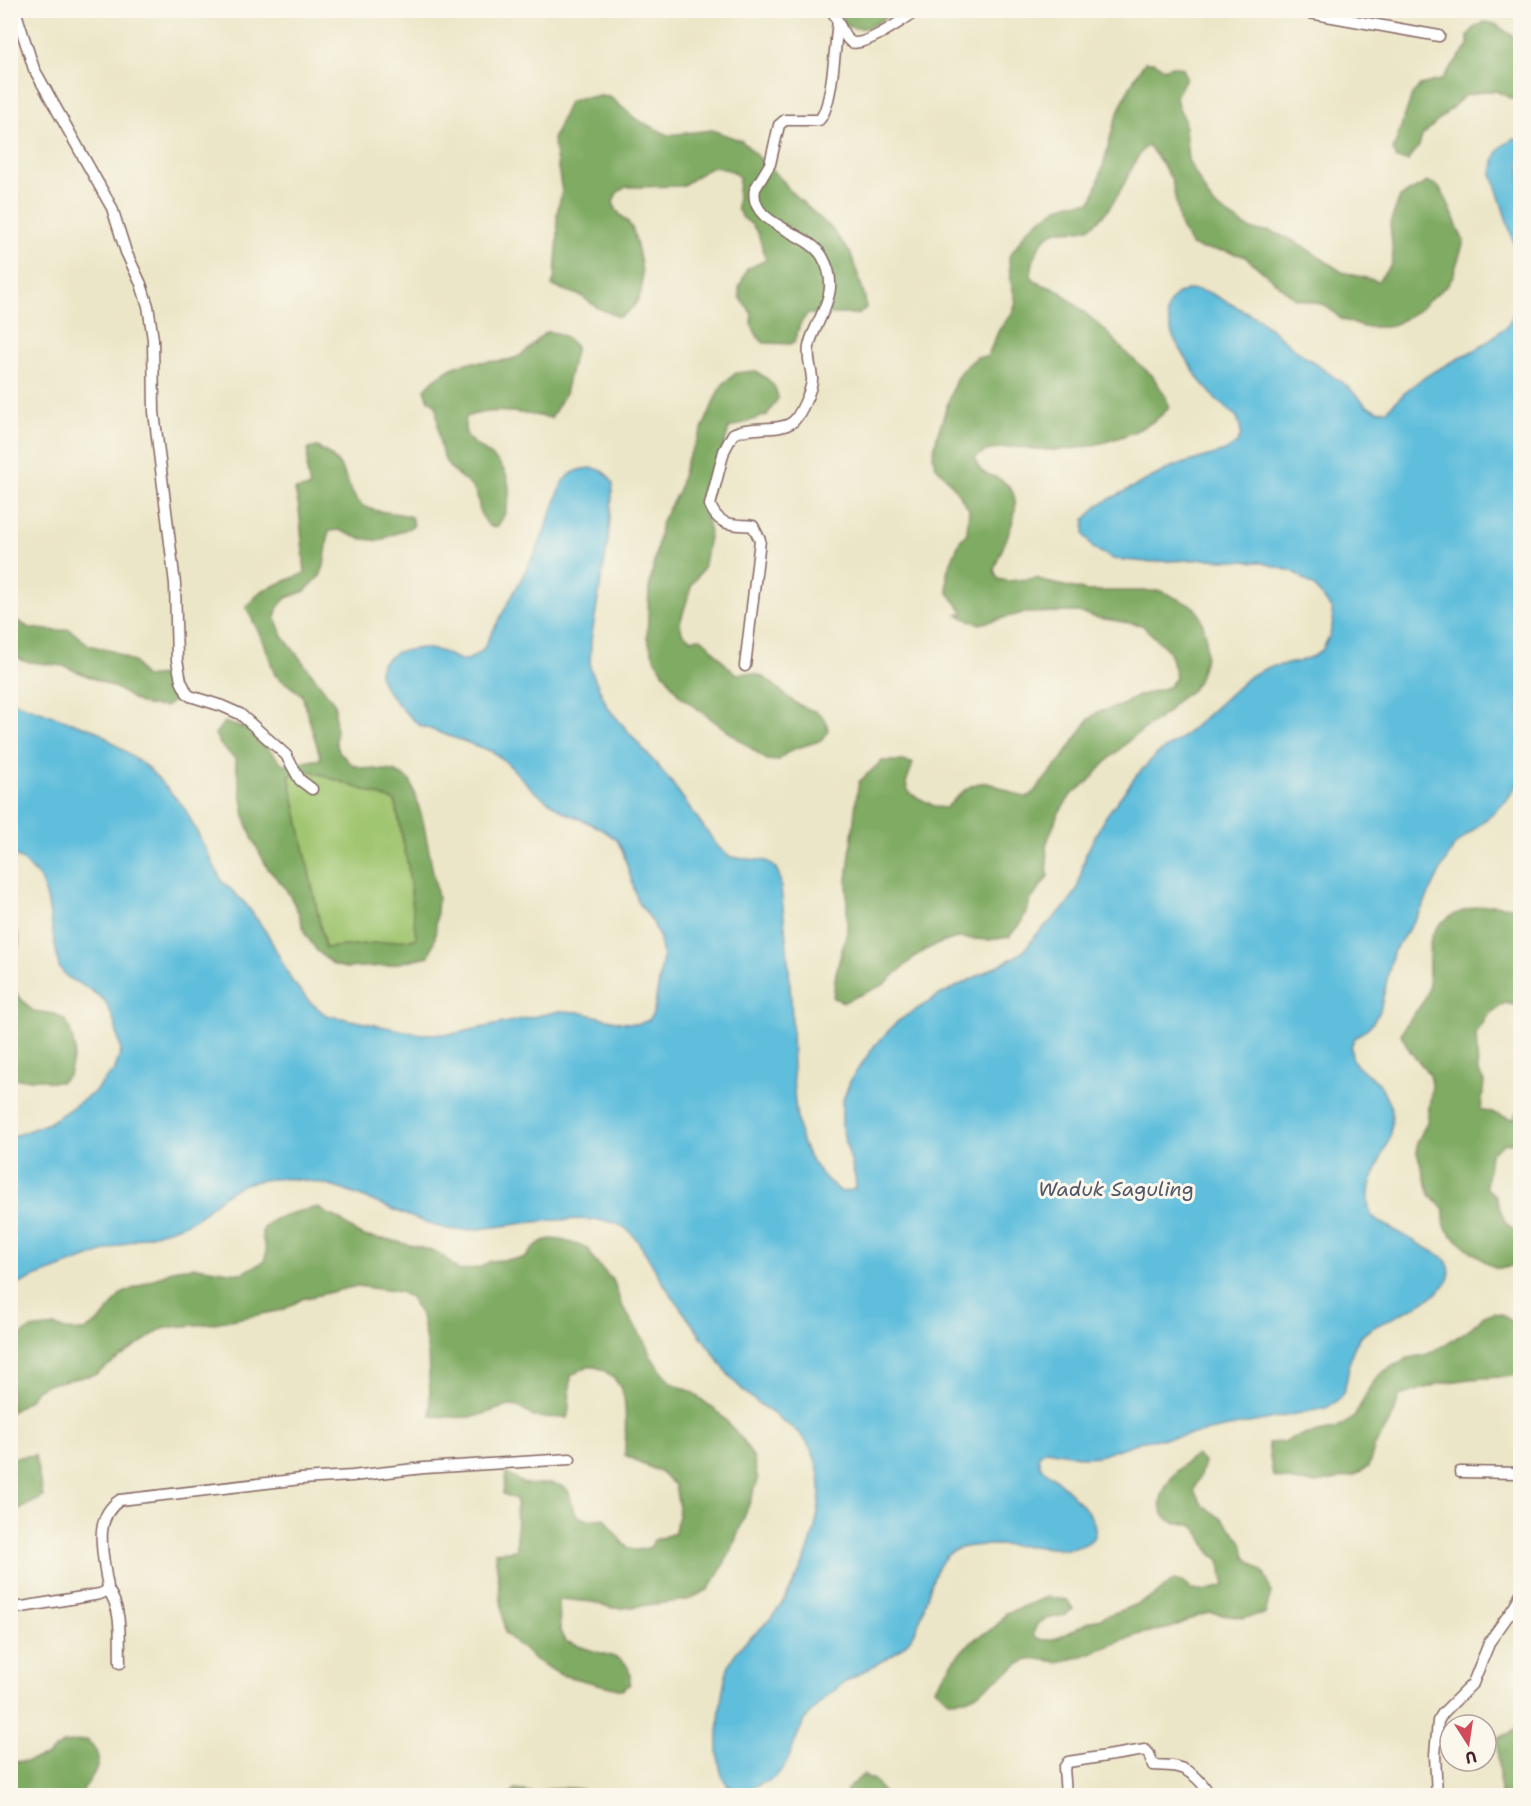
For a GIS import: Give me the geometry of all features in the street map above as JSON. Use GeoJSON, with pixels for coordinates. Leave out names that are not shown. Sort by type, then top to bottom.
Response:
{"type":"FeatureCollection","features":[{"type":"Feature","properties":{"kind":"street"},"geometry":{"type":"LineString","coordinates":[[15,10],[34,69],[112,208],[126,252],[141,284],[148,306],[153,339],[154,412],[175,584],[177,660],[181,681],[190,696],[240,714],[286,755],[300,780],[312,789]]}},
{"type":"Feature","properties":{"kind":"street"},"geometry":{"type":"LineString","coordinates":[[832,10],[849,41],[859,44],[918,10]]}},
{"type":"Feature","properties":{"kind":"street"},"geometry":{"type":"LineString","coordinates":[[1293,10],[1439,36]]}},
{"type":"Feature","properties":{"kind":"street"},"geometry":{"type":"LineString","coordinates":[[745,666],[759,534],[753,526],[725,523],[718,519],[710,505],[724,451],[733,434],[751,429],[787,425],[795,420],[811,386],[809,344],[824,312],[831,287],[828,269],[817,249],[766,218],[754,194],[770,164],[779,125],[785,120],[819,120],[826,112],[838,21]]}},
{"type":"Feature","properties":{"kind":"street"},"geometry":{"type":"LineString","coordinates":[[120,1663],[117,1607],[108,1590],[101,1534],[104,1518],[110,1506],[120,1500],[424,1467],[570,1459]]}},
{"type":"Feature","properties":{"kind":"street"},"geometry":{"type":"LineString","coordinates":[[1460,1472],[1521,1473]]}},
{"type":"Feature","properties":{"kind":"street"},"geometry":{"type":"LineString","coordinates":[[10,1609],[100,1594],[108,1590]]}},
{"type":"Feature","properties":{"kind":"street"},"geometry":{"type":"LineString","coordinates":[[1437,1796],[1435,1755],[1438,1721],[1473,1683],[1490,1641],[1521,1594]]}},
{"type":"Feature","properties":{"kind":"street"},"geometry":{"type":"LineString","coordinates":[[1066,1795],[1064,1768],[1068,1762],[1145,1749],[1153,1765],[1179,1767],[1197,1778],[1205,1786],[1209,1796]]}},
{"type":"Feature","properties":{"kind":"green space"},"geometry":{"type":"Polygon","coordinates":[[[838,11],[897,11],[873,25],[855,28],[846,26],[838,11]]]}},
{"type":"Feature","properties":{"kind":"green space"},"geometry":{"type":"Polygon","coordinates":[[[1485,22],[1495,24],[1520,41],[1520,102],[1495,91],[1464,96],[1422,136],[1419,146],[1408,161],[1397,159],[1393,150],[1412,95],[1420,85],[1441,80],[1468,46],[1468,35],[1475,27],[1485,22]]]}},
{"type":"Feature","properties":{"kind":"green space"},"geometry":{"type":"Polygon","coordinates":[[[1145,62],[1155,62],[1163,69],[1172,66],[1183,68],[1186,78],[1176,97],[1184,118],[1188,160],[1213,205],[1250,229],[1271,231],[1296,242],[1342,272],[1378,281],[1391,265],[1393,255],[1390,223],[1400,197],[1427,182],[1433,183],[1448,202],[1464,241],[1453,276],[1448,285],[1415,313],[1395,324],[1385,327],[1363,327],[1341,319],[1325,305],[1294,298],[1244,256],[1201,249],[1191,245],[1180,225],[1172,180],[1148,145],[1138,157],[1113,202],[1097,222],[1083,230],[1058,231],[1046,237],[1035,256],[1031,276],[1038,283],[1058,290],[1104,329],[1128,355],[1152,375],[1166,397],[1169,407],[1148,425],[1100,443],[1055,450],[1014,447],[994,449],[975,458],[981,470],[1008,486],[1014,496],[1013,520],[994,570],[998,579],[1008,581],[1037,578],[1088,591],[1162,591],[1194,607],[1200,615],[1206,635],[1206,656],[1198,681],[1192,690],[1175,702],[1168,712],[1132,738],[1088,782],[1071,795],[1058,814],[1046,845],[1048,876],[1031,900],[1022,921],[1009,937],[989,940],[956,938],[936,945],[916,956],[883,985],[844,1002],[833,998],[836,973],[847,932],[847,880],[859,782],[882,761],[902,761],[913,763],[906,783],[909,793],[936,807],[946,808],[966,789],[984,783],[996,785],[1027,797],[1035,791],[1063,757],[1089,719],[1098,712],[1168,687],[1176,678],[1167,649],[1142,625],[1098,618],[1078,612],[1023,613],[980,624],[956,615],[964,613],[948,593],[947,572],[960,541],[967,533],[969,509],[935,465],[933,456],[937,436],[956,379],[961,371],[977,357],[987,357],[999,330],[1013,312],[1016,302],[1010,278],[1009,257],[1027,230],[1043,217],[1070,203],[1091,202],[1118,113],[1128,90],[1145,62]]]}},
{"type":"Feature","properties":{"kind":"green space"},"geometry":{"type":"Polygon","coordinates":[[[610,97],[636,119],[668,135],[712,130],[742,141],[784,182],[790,191],[831,228],[851,254],[865,297],[866,308],[858,314],[807,314],[800,324],[795,341],[791,344],[764,343],[751,324],[752,314],[740,298],[739,288],[747,269],[766,260],[758,233],[737,209],[739,177],[731,171],[711,167],[682,186],[626,187],[617,193],[613,202],[617,211],[633,230],[641,267],[640,296],[629,311],[619,317],[598,308],[581,296],[552,286],[558,236],[557,214],[562,191],[553,139],[569,102],[579,98],[610,97]]]}},
{"type":"Feature","properties":{"kind":"green space"},"geometry":{"type":"Polygon","coordinates":[[[547,332],[563,336],[576,347],[565,394],[551,418],[497,412],[466,417],[466,433],[469,438],[495,459],[506,474],[508,483],[506,510],[497,527],[489,526],[481,514],[475,491],[451,469],[444,459],[436,405],[428,399],[425,389],[435,379],[460,365],[473,362],[505,361],[520,356],[547,332]]]}},
{"type":"Feature","properties":{"kind":"green space"},"geometry":{"type":"Polygon","coordinates":[[[754,371],[770,382],[778,398],[767,415],[729,428],[705,511],[710,532],[703,569],[692,584],[680,623],[682,633],[691,639],[701,638],[737,674],[757,674],[771,682],[791,700],[819,713],[824,719],[828,732],[822,740],[794,749],[778,761],[767,760],[679,695],[655,660],[647,638],[649,589],[662,521],[678,492],[686,462],[718,392],[724,383],[736,373],[754,371]]]}},
{"type":"Feature","properties":{"kind":"green space"},"geometry":{"type":"Polygon","coordinates":[[[317,447],[336,461],[355,497],[362,505],[373,510],[411,517],[414,525],[380,541],[358,538],[339,530],[329,531],[324,566],[320,576],[305,591],[286,598],[278,607],[275,617],[282,635],[335,704],[336,743],[340,753],[353,765],[393,771],[411,782],[423,821],[438,898],[435,938],[429,956],[386,966],[345,968],[334,965],[317,951],[305,934],[299,914],[289,894],[268,869],[253,840],[246,821],[235,759],[220,744],[215,734],[224,722],[250,730],[284,765],[321,759],[302,695],[275,675],[265,645],[246,607],[261,591],[305,573],[299,508],[295,490],[310,487],[307,472],[308,449],[317,447]],[[311,771],[289,776],[325,948],[416,939],[408,866],[395,801],[311,771]]]}},
{"type":"Feature","properties":{"kind":"green space"},"geometry":{"type":"Polygon","coordinates":[[[10,616],[29,628],[58,631],[69,629],[89,645],[115,652],[135,663],[144,677],[164,675],[173,686],[174,700],[166,707],[145,705],[116,688],[64,666],[23,661],[11,654],[10,616]]]}},
{"type":"Feature","properties":{"kind":"green space"},"geometry":{"type":"Polygon","coordinates":[[[311,771],[395,801],[408,866],[417,939],[325,948],[289,776],[311,771]]]}},
{"type":"Feature","properties":{"kind":"green space"},"geometry":{"type":"Polygon","coordinates":[[[1493,905],[1520,908],[1520,1006],[1505,1003],[1488,1015],[1476,1034],[1478,1071],[1484,1082],[1481,1110],[1514,1119],[1520,1107],[1520,1142],[1505,1143],[1490,1154],[1486,1187],[1496,1197],[1505,1222],[1520,1236],[1520,1261],[1501,1268],[1479,1257],[1449,1232],[1444,1223],[1444,1209],[1430,1195],[1417,1153],[1417,1143],[1427,1122],[1432,1085],[1430,1075],[1410,1051],[1401,1034],[1428,991],[1430,945],[1435,931],[1448,918],[1457,913],[1475,907],[1493,905]]]}},
{"type":"Feature","properties":{"kind":"green space"},"geometry":{"type":"Polygon","coordinates":[[[10,921],[17,932],[19,941],[11,961],[10,921]]]}},
{"type":"Feature","properties":{"kind":"green space"},"geometry":{"type":"Polygon","coordinates":[[[11,984],[18,996],[33,1011],[55,1014],[65,1020],[70,1029],[75,1051],[69,1075],[60,1082],[41,1079],[11,1079],[11,984]]]}},
{"type":"Feature","properties":{"kind":"green space"},"geometry":{"type":"Polygon","coordinates":[[[319,1207],[357,1233],[434,1251],[459,1271],[481,1267],[490,1261],[525,1258],[538,1244],[550,1239],[589,1249],[593,1259],[614,1282],[621,1304],[646,1344],[650,1355],[670,1382],[692,1392],[720,1414],[742,1439],[753,1457],[758,1480],[731,1552],[708,1590],[687,1600],[623,1608],[559,1599],[560,1631],[565,1641],[622,1660],[629,1669],[630,1684],[622,1690],[561,1675],[535,1660],[505,1633],[495,1552],[517,1550],[516,1499],[503,1494],[506,1473],[527,1484],[552,1483],[564,1487],[579,1516],[586,1519],[605,1518],[622,1542],[631,1549],[651,1547],[654,1540],[675,1533],[679,1508],[675,1485],[658,1471],[625,1455],[624,1398],[611,1375],[600,1368],[587,1367],[571,1376],[568,1418],[533,1417],[525,1410],[510,1406],[470,1417],[431,1416],[428,1353],[421,1315],[410,1297],[400,1292],[357,1286],[302,1299],[283,1310],[209,1324],[160,1330],[96,1374],[45,1385],[11,1412],[11,1358],[22,1335],[30,1329],[56,1326],[65,1330],[84,1331],[101,1320],[121,1294],[176,1269],[197,1267],[242,1273],[265,1261],[266,1251],[262,1232],[265,1226],[278,1218],[319,1207]]]}},
{"type":"Feature","properties":{"kind":"green space"},"geometry":{"type":"Polygon","coordinates":[[[1493,1312],[1503,1315],[1520,1328],[1520,1367],[1514,1376],[1438,1384],[1399,1396],[1394,1414],[1375,1446],[1368,1467],[1353,1476],[1317,1483],[1297,1482],[1273,1476],[1268,1443],[1284,1442],[1294,1437],[1338,1428],[1354,1417],[1370,1387],[1386,1370],[1405,1359],[1428,1354],[1467,1331],[1484,1316],[1493,1312]]]}},
{"type":"Feature","properties":{"kind":"green space"},"geometry":{"type":"Polygon","coordinates":[[[35,1455],[43,1497],[11,1512],[11,1458],[35,1455]]]}},
{"type":"Feature","properties":{"kind":"green space"},"geometry":{"type":"Polygon","coordinates":[[[1196,1455],[1204,1462],[1194,1491],[1203,1506],[1221,1518],[1242,1542],[1245,1557],[1263,1572],[1271,1593],[1265,1614],[1243,1618],[1211,1613],[1200,1615],[1171,1628],[1140,1634],[1080,1657],[1059,1662],[1028,1660],[966,1699],[948,1700],[935,1688],[958,1655],[973,1640],[1000,1622],[1006,1613],[1047,1597],[1067,1600],[1073,1609],[1065,1615],[1046,1619],[1037,1624],[1033,1634],[1037,1639],[1059,1637],[1140,1603],[1174,1580],[1184,1583],[1191,1590],[1203,1591],[1225,1586],[1219,1560],[1209,1551],[1198,1531],[1188,1524],[1171,1521],[1163,1514],[1160,1505],[1173,1475],[1196,1455]]]}},
{"type":"Feature","properties":{"kind":"green space"},"geometry":{"type":"Polygon","coordinates":[[[1520,1728],[1520,1795],[1500,1795],[1498,1739],[1520,1728]]]}},
{"type":"Feature","properties":{"kind":"green space"},"geometry":{"type":"Polygon","coordinates":[[[87,1740],[98,1755],[98,1762],[94,1774],[81,1795],[11,1795],[11,1762],[47,1756],[65,1743],[87,1740]]]}},
{"type":"Feature","properties":{"kind":"green space"},"geometry":{"type":"Polygon","coordinates":[[[863,1775],[874,1780],[885,1795],[846,1795],[847,1789],[863,1775]]]}},
{"type":"Feature","properties":{"kind":"green space"},"geometry":{"type":"Polygon","coordinates":[[[555,1788],[580,1789],[592,1795],[510,1795],[515,1790],[535,1793],[555,1788]]]}},
{"type":"Feature","properties":{"kind":"water"},"geometry":{"type":"Polygon","coordinates":[[[1513,139],[1520,140],[1520,262],[1492,174],[1495,157],[1501,147],[1513,139]]]}},
{"type":"Feature","properties":{"kind":"water","name":"Waduk Saguling"},"geometry":{"type":"Polygon","coordinates":[[[1187,290],[1210,293],[1259,319],[1296,350],[1347,386],[1367,406],[1378,411],[1387,410],[1412,386],[1433,372],[1482,346],[1509,324],[1520,298],[1520,781],[1506,801],[1455,845],[1420,912],[1393,952],[1380,1011],[1371,1025],[1354,1039],[1351,1047],[1352,1057],[1357,1066],[1379,1083],[1392,1110],[1391,1134],[1370,1185],[1368,1203],[1371,1215],[1443,1257],[1450,1269],[1447,1281],[1425,1301],[1379,1324],[1360,1338],[1351,1356],[1343,1393],[1337,1401],[1326,1408],[1183,1436],[1142,1441],[1099,1456],[1084,1457],[1047,1450],[1040,1453],[1038,1457],[1040,1466],[1075,1498],[1094,1523],[1095,1534],[1087,1543],[1068,1549],[978,1545],[955,1550],[946,1556],[934,1577],[918,1625],[907,1643],[890,1656],[841,1685],[816,1707],[799,1731],[788,1759],[779,1774],[758,1785],[735,1789],[726,1783],[718,1753],[722,1692],[726,1676],[732,1658],[747,1640],[770,1619],[793,1585],[803,1564],[817,1519],[820,1497],[819,1475],[814,1456],[806,1442],[796,1431],[761,1406],[726,1372],[672,1296],[640,1244],[625,1228],[614,1223],[581,1219],[453,1230],[427,1223],[335,1187],[296,1179],[277,1179],[250,1182],[222,1197],[192,1221],[126,1243],[11,1288],[11,1137],[49,1123],[93,1093],[115,1069],[121,1051],[115,1023],[105,1001],[67,977],[59,967],[47,898],[40,879],[23,860],[11,854],[11,701],[97,731],[148,768],[184,807],[222,881],[245,903],[268,935],[292,981],[309,1001],[326,1015],[420,1034],[453,1034],[560,1011],[578,1012],[639,1024],[649,1020],[654,1011],[663,957],[660,939],[652,921],[638,902],[623,852],[617,840],[600,828],[564,812],[535,792],[493,752],[419,725],[385,688],[379,675],[382,663],[397,652],[422,648],[440,651],[460,660],[468,660],[482,651],[538,548],[563,481],[583,469],[597,469],[603,472],[613,484],[608,541],[591,640],[590,668],[608,708],[669,779],[719,848],[731,857],[767,861],[776,868],[780,878],[788,955],[794,1085],[802,1143],[810,1159],[828,1181],[842,1192],[852,1190],[856,1187],[855,1177],[842,1128],[842,1103],[851,1079],[875,1045],[898,1021],[938,996],[1024,951],[1036,935],[1068,904],[1077,890],[1086,854],[1104,819],[1136,776],[1157,754],[1183,737],[1250,676],[1269,667],[1298,662],[1314,656],[1322,650],[1330,635],[1333,621],[1332,610],[1315,587],[1294,572],[1260,562],[1209,559],[1147,562],[1113,559],[1093,548],[1084,534],[1085,520],[1098,505],[1172,467],[1225,451],[1237,443],[1241,435],[1237,417],[1200,381],[1173,337],[1167,314],[1169,304],[1176,295],[1187,290]]]}}]}
